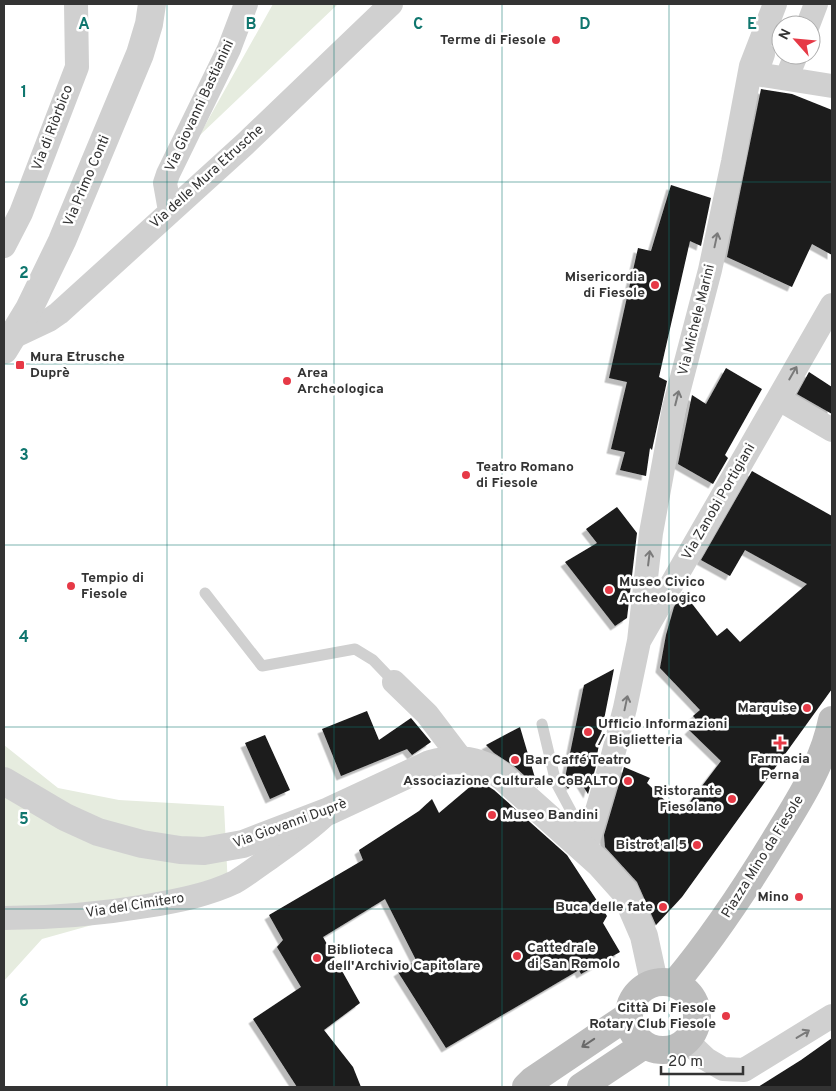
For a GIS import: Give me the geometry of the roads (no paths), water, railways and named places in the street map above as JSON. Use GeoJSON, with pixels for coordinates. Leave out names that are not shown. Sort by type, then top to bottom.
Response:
{"type":"FeatureCollection","features":[{"type":"Feature","properties":{"kind":"main road","name":"Piazza Mino da Fiesole"},"geometry":{"type":"LineString","coordinates":[[628,1016],[635,994],[644,987],[665,983],[707,944],[724,920],[792,812],[823,754],[832,720]]}},
{"type":"Feature","properties":{"kind":"main road"},"geometry":{"type":"LineString","coordinates":[[526,1087],[533,1080],[628,1016],[633,1032],[644,1045],[654,1049],[666,1050],[677,1048],[687,1041],[697,1024],[698,1014],[691,995],[665,983]]}},
{"type":"Feature","properties":{"kind":"main road"},"geometry":{"type":"LineString","coordinates":[[581,1087],[644,1045]]}},
{"type":"Feature","properties":{"kind":"street","name":"Via di Riòrbico"},"geometry":{"type":"LineString","coordinates":[[4,246],[21,212],[77,66],[76,4]]}},
{"type":"Feature","properties":{"kind":"street","name":"Via Primo Conti"},"geometry":{"type":"LineString","coordinates":[[8,344],[29,309],[62,241],[140,54],[149,24],[152,4]]}},
{"type":"Feature","properties":{"kind":"street","name":"Via Giovanni Bastianini"},"geometry":{"type":"LineString","coordinates":[[170,211],[165,183],[168,174],[229,49],[246,4]]}},
{"type":"Feature","properties":{"kind":"street","name":"Via delle Mura Etrusche"},"geometry":{"type":"LineString","coordinates":[[8,344],[59,313],[245,144],[391,4]]}},
{"type":"Feature","properties":{"kind":"street","name":"Via Michele Marini"},"geometry":{"type":"LineString","coordinates":[[639,641],[652,533],[674,408],[710,270],[751,66],[775,4]]}},
{"type":"Feature","properties":{"kind":"street"},"geometry":{"type":"LineString","coordinates":[[783,4],[756,74],[832,86]]}},
{"type":"Feature","properties":{"kind":"street"},"geometry":{"type":"LineString","coordinates":[[751,66],[772,65]]}},
{"type":"Feature","properties":{"kind":"street"},"geometry":{"type":"LineString","coordinates":[[796,65],[832,74]]}},
{"type":"Feature","properties":{"kind":"street","name":"Via Zanobi Portigiani"},"geometry":{"type":"LineString","coordinates":[[578,845],[610,767],[626,708],[639,641],[832,305]]}},
{"type":"Feature","properties":{"kind":"street"},"geometry":{"type":"LineString","coordinates":[[779,399],[832,430]]}},
{"type":"Feature","properties":{"kind":"street"},"geometry":{"type":"LineString","coordinates":[[394,682],[426,714],[462,760]]}},
{"type":"Feature","properties":{"kind":"street","name":"Via Giovanni Duprè"},"geometry":{"type":"LineString","coordinates":[[4,781],[81,825],[116,838],[180,850],[204,851],[243,844],[329,811],[430,764],[448,760],[462,760],[486,766],[495,770],[599,862],[625,892],[665,983]]}},
{"type":"Feature","properties":{"kind":"street","name":"Via del Cimitero"},"geometry":{"type":"LineString","coordinates":[[4,918],[49,918],[115,911],[174,902],[207,892],[234,882],[251,871],[308,831],[329,811]]}},
{"type":"Feature","properties":{"kind":"street"},"geometry":{"type":"LineString","coordinates":[[687,1041],[706,1059],[723,1069],[744,1070],[832,1016]]}},
{"type":"Feature","properties":{"kind":"lane"},"geometry":{"type":"LineString","coordinates":[[205,593],[262,666],[355,649],[373,660],[394,682]]}},
{"type":"Feature","properties":{"kind":"lane"},"geometry":{"type":"LineString","coordinates":[[542,724],[556,784],[577,822],[578,845]]}},
{"type":"Feature","properties":{"kind":"place","name":"Terme di Fiesole"},"geometry":{"type":"Point","coordinates":[556,40]}},
{"type":"Feature","properties":{"kind":"place","name":"Misericordia di Fiesole"},"geometry":{"type":"Point","coordinates":[655,285]}},
{"type":"Feature","properties":{"kind":"place","name":"Mura Etrusche Duprè"},"geometry":{"type":"Point","coordinates":[20,365]}},
{"type":"Feature","properties":{"kind":"place","name":"Area Archeologica"},"geometry":{"type":"Point","coordinates":[287,381]}},
{"type":"Feature","properties":{"kind":"place","name":"Teatro Romano di Fiesole"},"geometry":{"type":"Point","coordinates":[466,475]}},
{"type":"Feature","properties":{"kind":"place","name":"Tempio di Fiesole"},"geometry":{"type":"Point","coordinates":[71,586]}},
{"type":"Feature","properties":{"kind":"place","name":"Museo Civico Archeologico"},"geometry":{"type":"Point","coordinates":[609,590]}},
{"type":"Feature","properties":{"kind":"place","name":"Marquise"},"geometry":{"type":"Point","coordinates":[807,708]}},
{"type":"Feature","properties":{"kind":"place","name":"Ufficio Informazioni / Biglietteria"},"geometry":{"type":"Point","coordinates":[588,732]}},
{"type":"Feature","properties":{"kind":"place","name":"Farmacia Perna"},"geometry":{"type":"Point","coordinates":[780,743]}},
{"type":"Feature","properties":{"kind":"place","name":"Bar Caffé Teatro"},"geometry":{"type":"Point","coordinates":[515,760]}},
{"type":"Feature","properties":{"kind":"place","name":"Associazione Culturale CoBALTO"},"geometry":{"type":"Point","coordinates":[628,781]}},
{"type":"Feature","properties":{"kind":"place","name":"Ristorante Fiesolano"},"geometry":{"type":"Point","coordinates":[732,799]}},
{"type":"Feature","properties":{"kind":"place","name":"Museo Bandini"},"geometry":{"type":"Point","coordinates":[492,815]}},
{"type":"Feature","properties":{"kind":"place","name":"Bistrot al 5"},"geometry":{"type":"Point","coordinates":[697,845]}},
{"type":"Feature","properties":{"kind":"place","name":"Mino"},"geometry":{"type":"Point","coordinates":[799,897]}},
{"type":"Feature","properties":{"kind":"place","name":"Buca delle fate"},"geometry":{"type":"Point","coordinates":[663,907]}},
{"type":"Feature","properties":{"kind":"place","name":"Cattedrale di San Romolo"},"geometry":{"type":"Point","coordinates":[517,956]}},
{"type":"Feature","properties":{"kind":"place","name":"Biblioteca dell'Archivio Capitolare"},"geometry":{"type":"Point","coordinates":[317,958]}},
{"type":"Feature","properties":{"kind":"place","name":"Città Di Fiesole Rotary Club Fiesole"},"geometry":{"type":"Point","coordinates":[726,1016]}}]}
